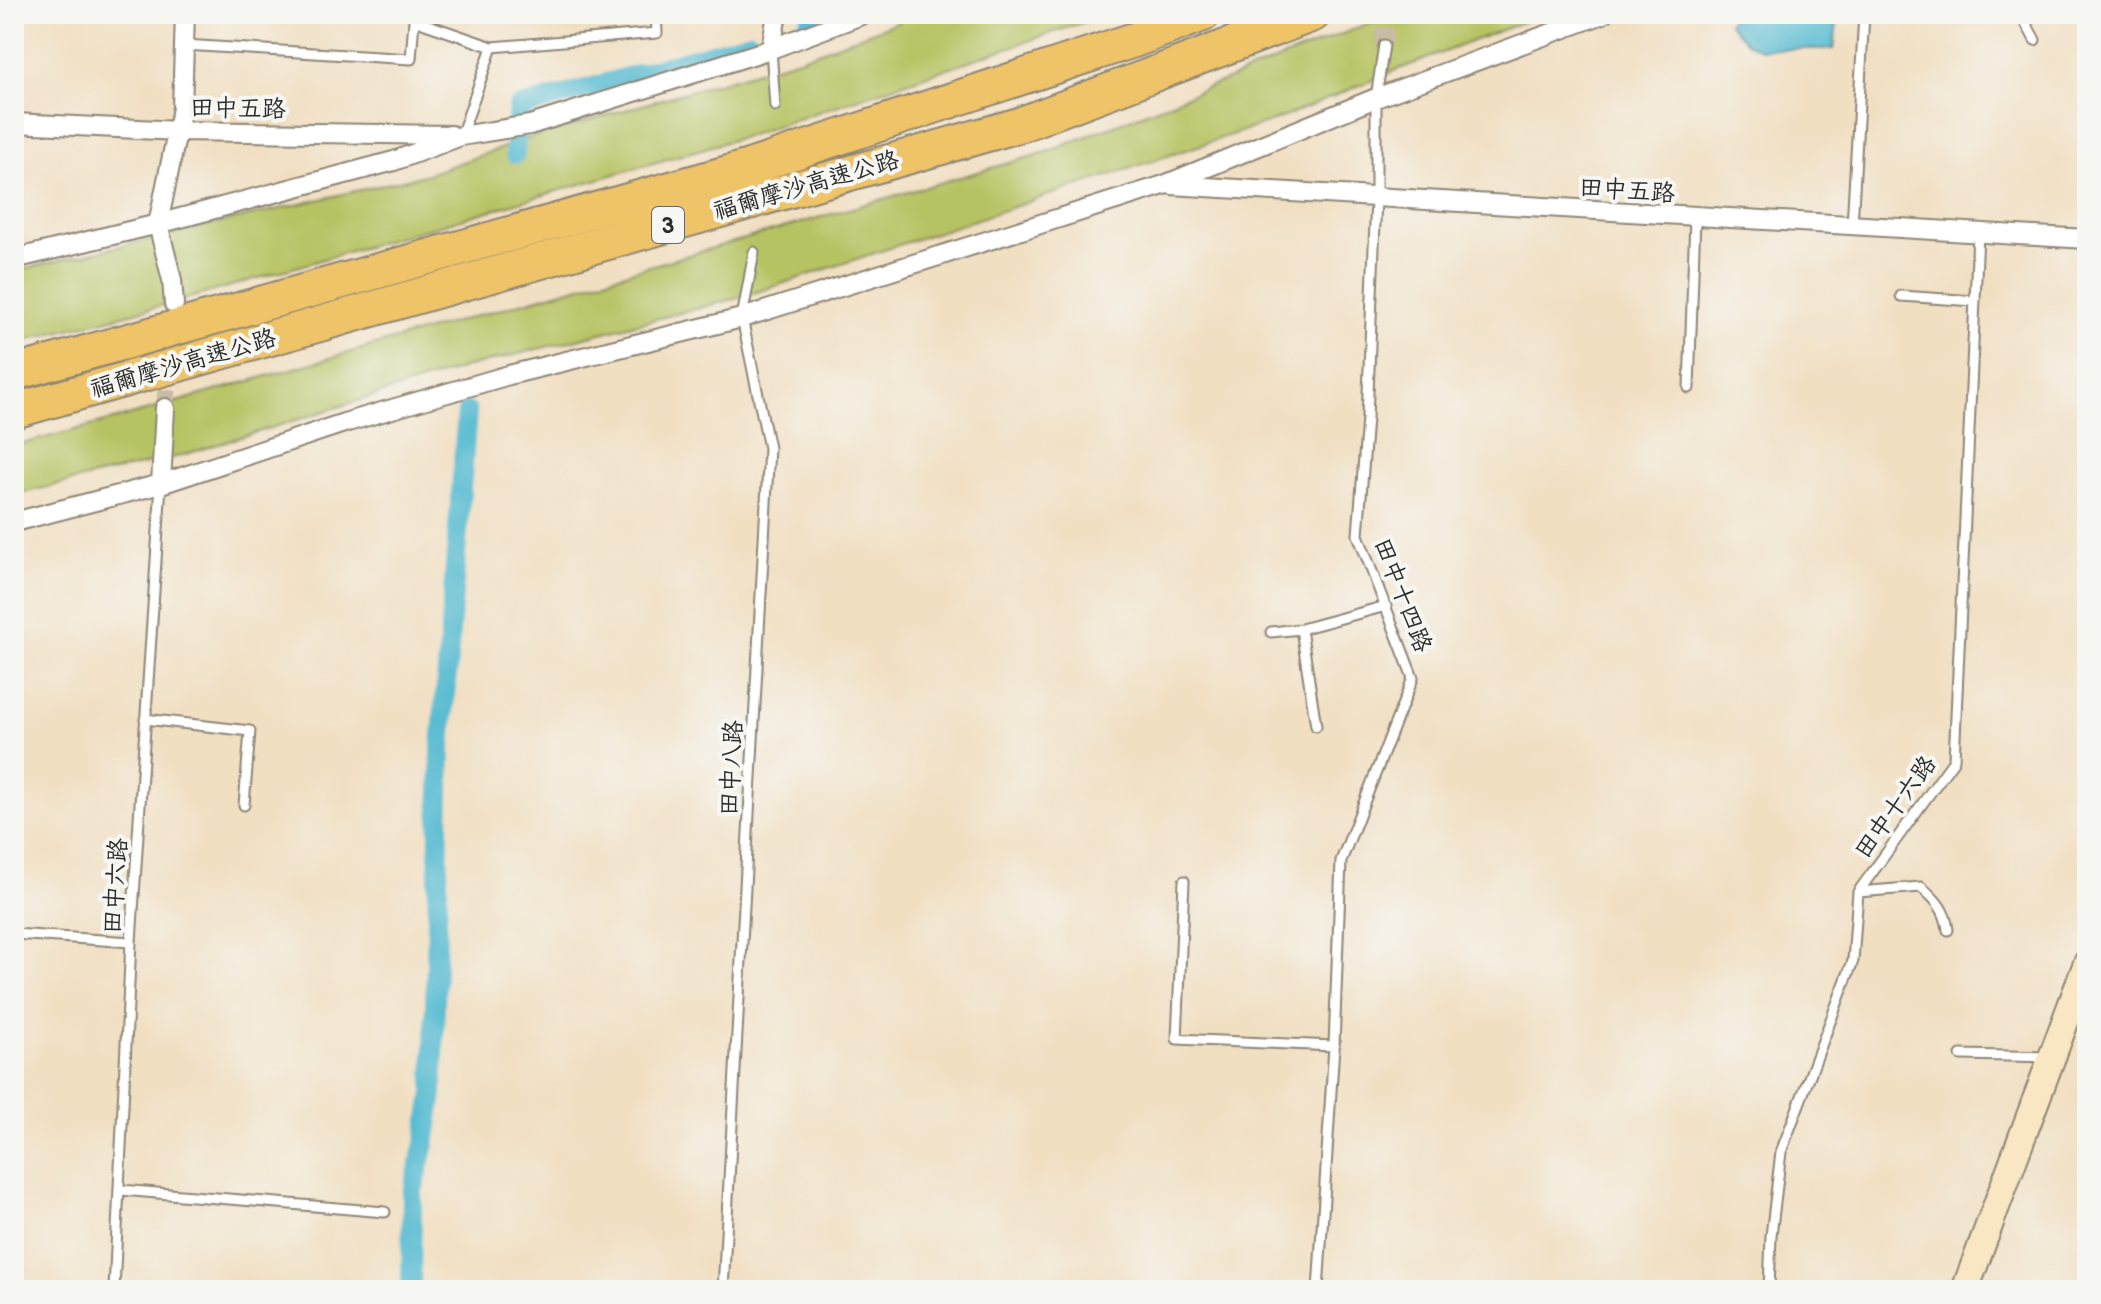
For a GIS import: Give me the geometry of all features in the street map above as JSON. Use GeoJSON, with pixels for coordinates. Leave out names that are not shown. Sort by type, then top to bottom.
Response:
{"type":"FeatureCollection","features":[{"type":"Feature","properties":{"kind":"highway","name":"福爾摩沙高速公路"},"geometry":{"type":"LineString","coordinates":[[14,373],[749,167],[1134,40],[1203,14]]}},
{"type":"Feature","properties":{"kind":"highway","name":"福爾摩沙高速公路"},"geometry":{"type":"LineString","coordinates":[[14,411],[1019,125],[1313,14]]}},
{"type":"Feature","properties":{"kind":"street"},"geometry":{"type":"LineString","coordinates":[[174,304],[172,280],[158,224],[179,131],[185,14]]}},
{"type":"Feature","properties":{"kind":"street"},"geometry":{"type":"LineString","coordinates":[[771,49],[777,14]]}},
{"type":"Feature","properties":{"kind":"street"},"geometry":{"type":"LineString","coordinates":[[14,259],[394,161],[461,136],[530,125],[771,49],[864,14]]}},
{"type":"Feature","properties":{"kind":"street"},"geometry":{"type":"LineString","coordinates":[[14,522],[161,484],[344,423],[509,375],[742,318],[1164,185],[1376,98],[1603,14]]}},
{"type":"Feature","properties":{"kind":"street","name":"田中五路"},"geometry":{"type":"LineString","coordinates":[[14,123],[179,131],[461,136]]}},
{"type":"Feature","properties":{"kind":"street","name":"田中五路"},"geometry":{"type":"LineString","coordinates":[[1164,185],[2087,239]]}},
{"type":"Feature","properties":{"kind":"street"},"geometry":{"type":"LineString","coordinates":[[161,484],[165,408]]}},
{"type":"Feature","properties":{"kind":"street"},"geometry":{"type":"LineString","coordinates":[[1965,1290],[2087,963]]}},
{"type":"Feature","properties":{"kind":"lane"},"geometry":{"type":"LineString","coordinates":[[184,45],[411,59],[414,17],[492,47],[657,33],[656,14]]}},
{"type":"Feature","properties":{"kind":"lane"},"geometry":{"type":"LineString","coordinates":[[1852,226],[1864,14]]}},
{"type":"Feature","properties":{"kind":"lane"},"geometry":{"type":"LineString","coordinates":[[2021,14],[2035,40]]}},
{"type":"Feature","properties":{"kind":"lane","name":"田中十四路"},"geometry":{"type":"LineString","coordinates":[[1318,1290],[1334,1046],[1341,861],[1413,678],[1358,535],[1367,418],[1376,198],[1376,98],[1384,45]]}},
{"type":"Feature","properties":{"kind":"lane"},"geometry":{"type":"LineString","coordinates":[[461,136],[492,47]]}},
{"type":"Feature","properties":{"kind":"lane"},"geometry":{"type":"LineString","coordinates":[[771,49],[775,106]]}},
{"type":"Feature","properties":{"kind":"lane"},"geometry":{"type":"LineString","coordinates":[[1689,388],[1695,218]]}},
{"type":"Feature","properties":{"kind":"lane","name":"田中十六路"},"geometry":{"type":"LineString","coordinates":[[1769,1290],[1771,1236],[1781,1152],[1853,961],[1858,892],[1954,760],[1978,234]]}},
{"type":"Feature","properties":{"kind":"lane","name":"田中八路"},"geometry":{"type":"LineString","coordinates":[[723,1290],[769,448],[742,318],[754,252]]}},
{"type":"Feature","properties":{"kind":"lane"},"geometry":{"type":"LineString","coordinates":[[1901,296],[1975,301]]}},
{"type":"Feature","properties":{"kind":"lane","name":"田中六路"},"geometry":{"type":"LineString","coordinates":[[114,1290],[131,942],[161,484]]}},
{"type":"Feature","properties":{"kind":"lane"},"geometry":{"type":"LineString","coordinates":[[1271,632],[1301,629],[1386,606]]}},
{"type":"Feature","properties":{"kind":"lane"},"geometry":{"type":"LineString","coordinates":[[1301,629],[1316,726]]}},
{"type":"Feature","properties":{"kind":"lane"},"geometry":{"type":"LineString","coordinates":[[145,719],[250,731],[244,805]]}},
{"type":"Feature","properties":{"kind":"lane"},"geometry":{"type":"LineString","coordinates":[[1184,881],[1177,1039],[1334,1046]]}},
{"type":"Feature","properties":{"kind":"lane"},"geometry":{"type":"LineString","coordinates":[[1858,892],[1921,887],[1936,899],[1947,918],[1948,930]]}},
{"type":"Feature","properties":{"kind":"lane"},"geometry":{"type":"LineString","coordinates":[[14,934],[131,942]]}},
{"type":"Feature","properties":{"kind":"lane"},"geometry":{"type":"LineString","coordinates":[[1961,1055],[2054,1057]]}},
{"type":"Feature","properties":{"kind":"lane"},"geometry":{"type":"LineString","coordinates":[[121,1190],[385,1212]]}},
{"type":"Feature","properties":{"kind":"green space"},"geometry":{"type":"Polygon","coordinates":[[[919,14],[1108,14],[753,134],[183,300],[14,343],[14,271],[428,174],[533,137],[799,59],[919,14]]]}},
{"type":"Feature","properties":{"kind":"green space"},"geometry":{"type":"Polygon","coordinates":[[[1392,14],[1544,14],[1279,119],[742,297],[467,367],[180,456],[14,495],[14,446],[1047,152],[1392,14]]]}},
{"type":"Feature","properties":{"kind":"water"},"geometry":{"type":"Polygon","coordinates":[[[1735,14],[1838,14],[1834,49],[1761,49],[1747,43],[1728,23],[1735,14]]]}},
{"type":"Feature","properties":{"kind":"waterway"},"geometry":{"type":"LineString","coordinates":[[806,27],[811,22],[811,14]]}},
{"type":"Feature","properties":{"kind":"waterway"},"geometry":{"type":"LineString","coordinates":[[515,154],[518,108],[750,42]]}},
{"type":"Feature","properties":{"kind":"waterway"},"geometry":{"type":"LineString","coordinates":[[411,1290],[412,1194],[425,1144],[433,1093],[441,749],[467,412]]}},
{"type":"Feature","properties":{"kind":"tunnel"},"geometry":{"type":"LineString","coordinates":[[1384,45],[1385,14]]}},
{"type":"Feature","properties":{"kind":"tunnel"},"geometry":{"type":"LineString","coordinates":[[165,408],[172,323]]}}]}
